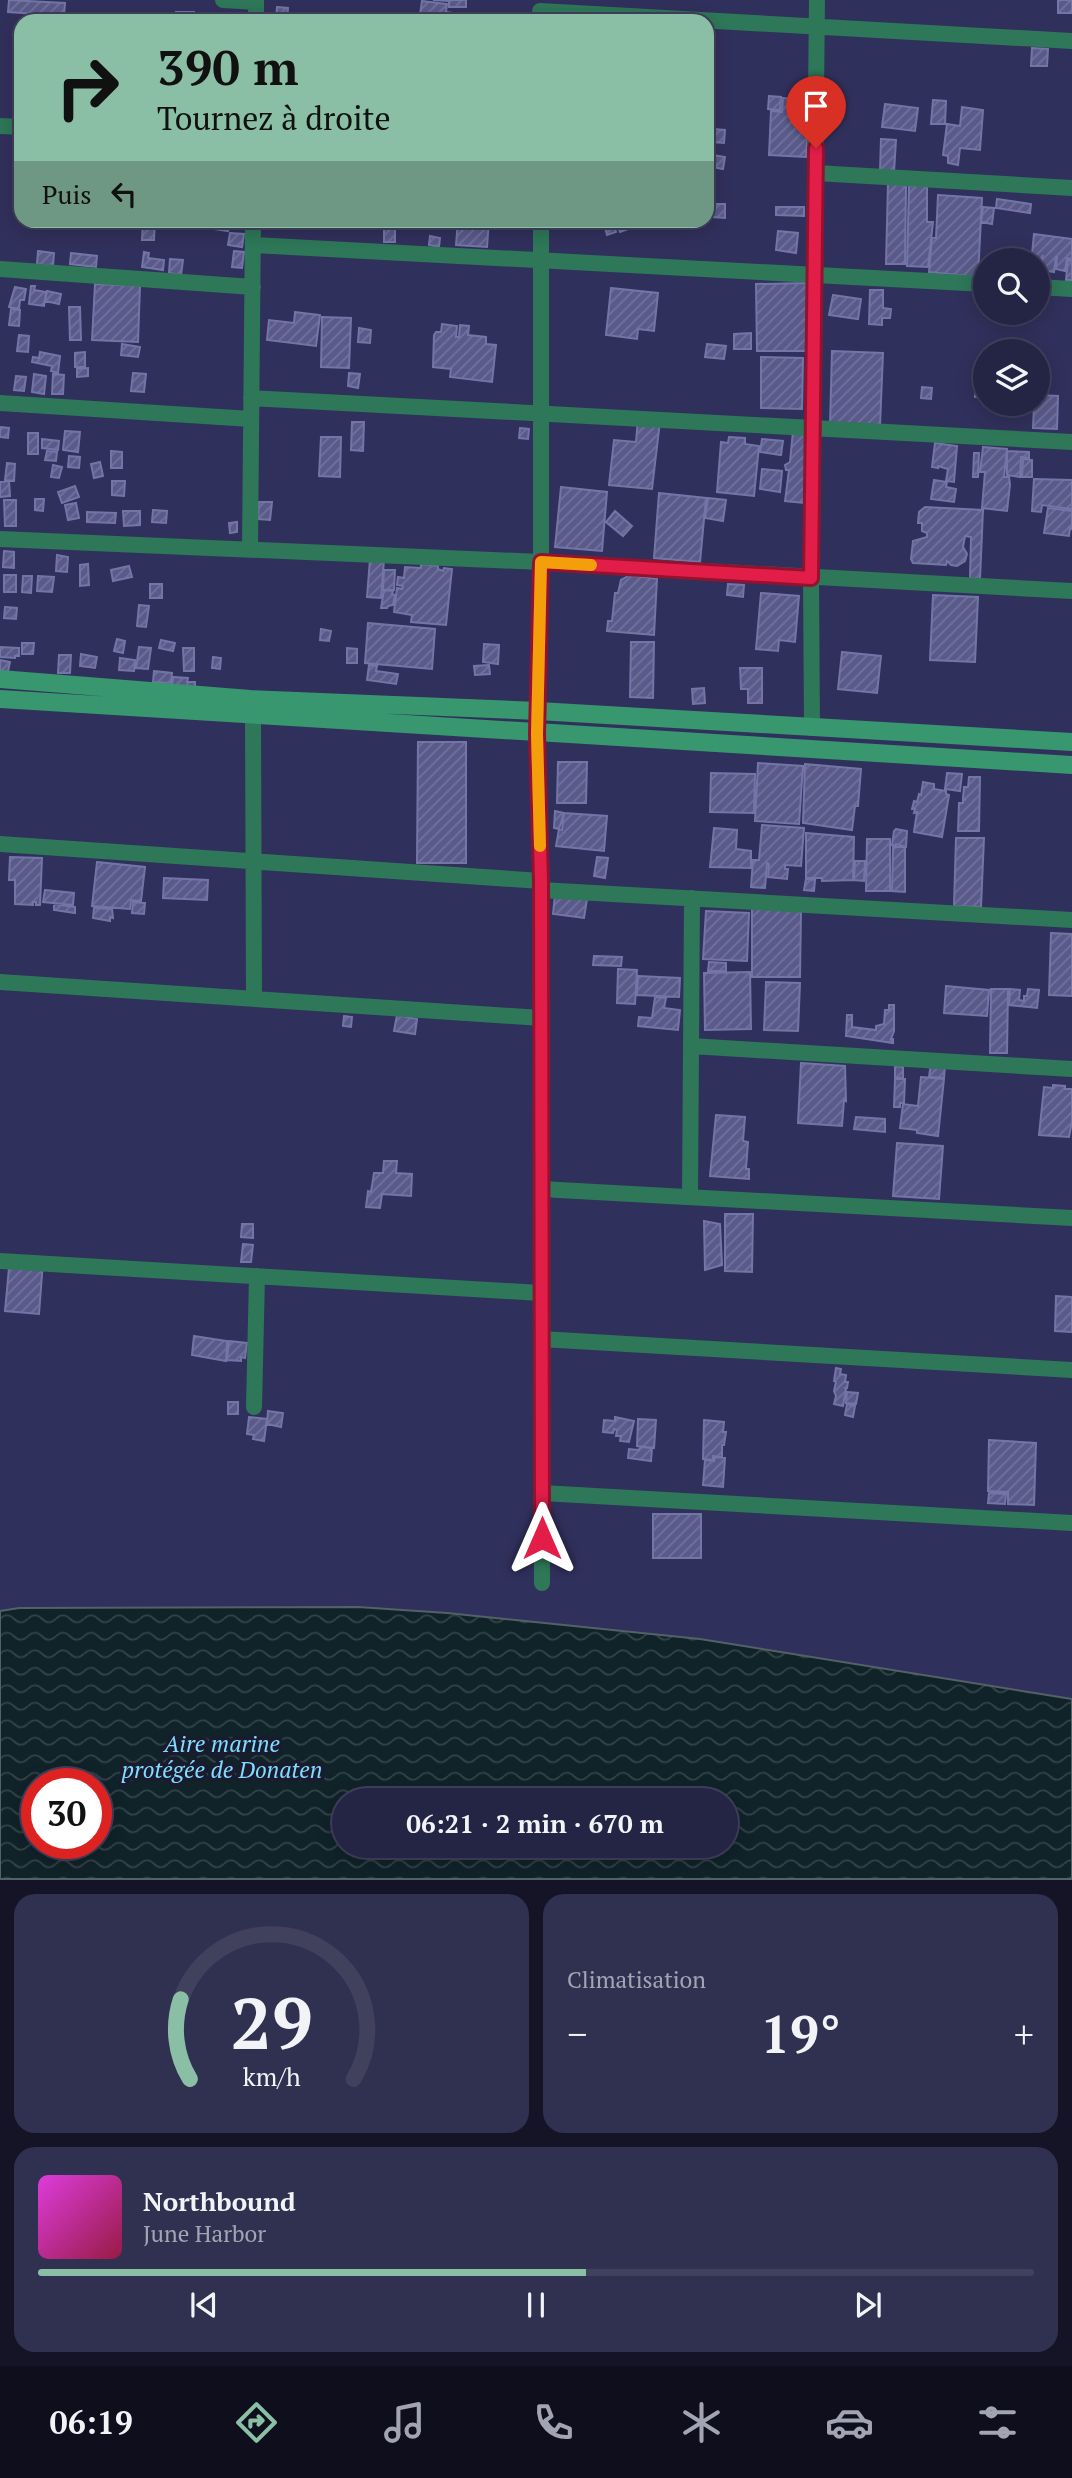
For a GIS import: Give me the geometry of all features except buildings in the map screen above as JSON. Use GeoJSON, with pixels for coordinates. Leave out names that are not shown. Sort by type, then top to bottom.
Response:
{"type":"FeatureCollection","features":[{"type":"Feature","properties":{"kind":"street"},"geometry":{"type":"LineString","coordinates":[[223,0],[256,1]]}},
{"type":"Feature","properties":{"kind":"street"},"geometry":{"type":"LineString","coordinates":[[812,728],[817,0]]}},
{"type":"Feature","properties":{"kind":"street"},"geometry":{"type":"LineString","coordinates":[[540,11],[592,14]]}},
{"type":"Feature","properties":{"kind":"street"},"geometry":{"type":"LineString","coordinates":[[714,21],[1072,41]]}},
{"type":"Feature","properties":{"kind":"street"},"geometry":{"type":"LineString","coordinates":[[816,173],[1072,188]]}},
{"type":"Feature","properties":{"kind":"street"},"geometry":{"type":"LineString","coordinates":[[250,549],[253,228]]}},
{"type":"Feature","properties":{"kind":"street"},"geometry":{"type":"LineString","coordinates":[[541,228],[541,562],[537,734],[541,886],[542,1583]]}},
{"type":"Feature","properties":{"kind":"street"},"geometry":{"type":"LineString","coordinates":[[253,245],[973,283]]}},
{"type":"Feature","properties":{"kind":"street"},"geometry":{"type":"LineString","coordinates":[[0,269],[253,287]]}},
{"type":"Feature","properties":{"kind":"street"},"geometry":{"type":"LineString","coordinates":[[1050,288],[1072,289]]}},
{"type":"Feature","properties":{"kind":"street"},"geometry":{"type":"LineString","coordinates":[[251,398],[1072,442]]}},
{"type":"Feature","properties":{"kind":"street"},"geometry":{"type":"LineString","coordinates":[[0,403],[251,419]]}},
{"type":"Feature","properties":{"kind":"street"},"geometry":{"type":"LineString","coordinates":[[0,539],[541,562],[1072,591]]}},
{"type":"Feature","properties":{"kind":"street"},"geometry":{"type":"LineString","coordinates":[[0,679],[250,699],[538,711],[1072,742]]}},
{"type":"Feature","properties":{"kind":"street"},"geometry":{"type":"LineString","coordinates":[[0,699],[1072,765]]}},
{"type":"Feature","properties":{"kind":"street"},"geometry":{"type":"LineString","coordinates":[[253,715],[254,998]]}},
{"type":"Feature","properties":{"kind":"street"},"geometry":{"type":"LineString","coordinates":[[956,736],[957,759]]}},
{"type":"Feature","properties":{"kind":"street"},"geometry":{"type":"LineString","coordinates":[[0,844],[254,861],[692,898],[1072,920]]}},
{"type":"Feature","properties":{"kind":"street"},"geometry":{"type":"LineString","coordinates":[[690,1197],[692,898]]}},
{"type":"Feature","properties":{"kind":"street"},"geometry":{"type":"LineString","coordinates":[[0,982],[541,1017]]}},
{"type":"Feature","properties":{"kind":"street"},"geometry":{"type":"LineString","coordinates":[[691,1046],[1072,1069]]}},
{"type":"Feature","properties":{"kind":"street"},"geometry":{"type":"LineString","coordinates":[[541,1189],[1072,1218]]}},
{"type":"Feature","properties":{"kind":"street"},"geometry":{"type":"LineString","coordinates":[[0,1261],[540,1293]]}},
{"type":"Feature","properties":{"kind":"street"},"geometry":{"type":"LineString","coordinates":[[254,1406],[257,1276]]}},
{"type":"Feature","properties":{"kind":"street"},"geometry":{"type":"LineString","coordinates":[[541,1339],[1072,1370]]}},
{"type":"Feature","properties":{"kind":"street"},"geometry":{"type":"LineString","coordinates":[[542,1493],[1072,1523]]}},
{"type":"Feature","properties":{"kind":"water","name":"Aire marine protégée de Donaten"},"geometry":{"type":"Polygon","coordinates":[[[358,1607],[447,1613],[700,1639],[1072,1699],[1072,1879],[0,1879],[0,1611],[19,1608],[358,1607]]]}},
{"type":"Feature","properties":{"kind":"slow traffic"},"geometry":{"type":"LineString","coordinates":[[540,846],[537,734],[541,562],[591,565]]}},
{"type":"Feature","properties":{"kind":"route"},"geometry":{"type":"LineString","coordinates":[[542,1538],[541,881],[537,734],[541,562],[811,578],[816,148]]}}]}
